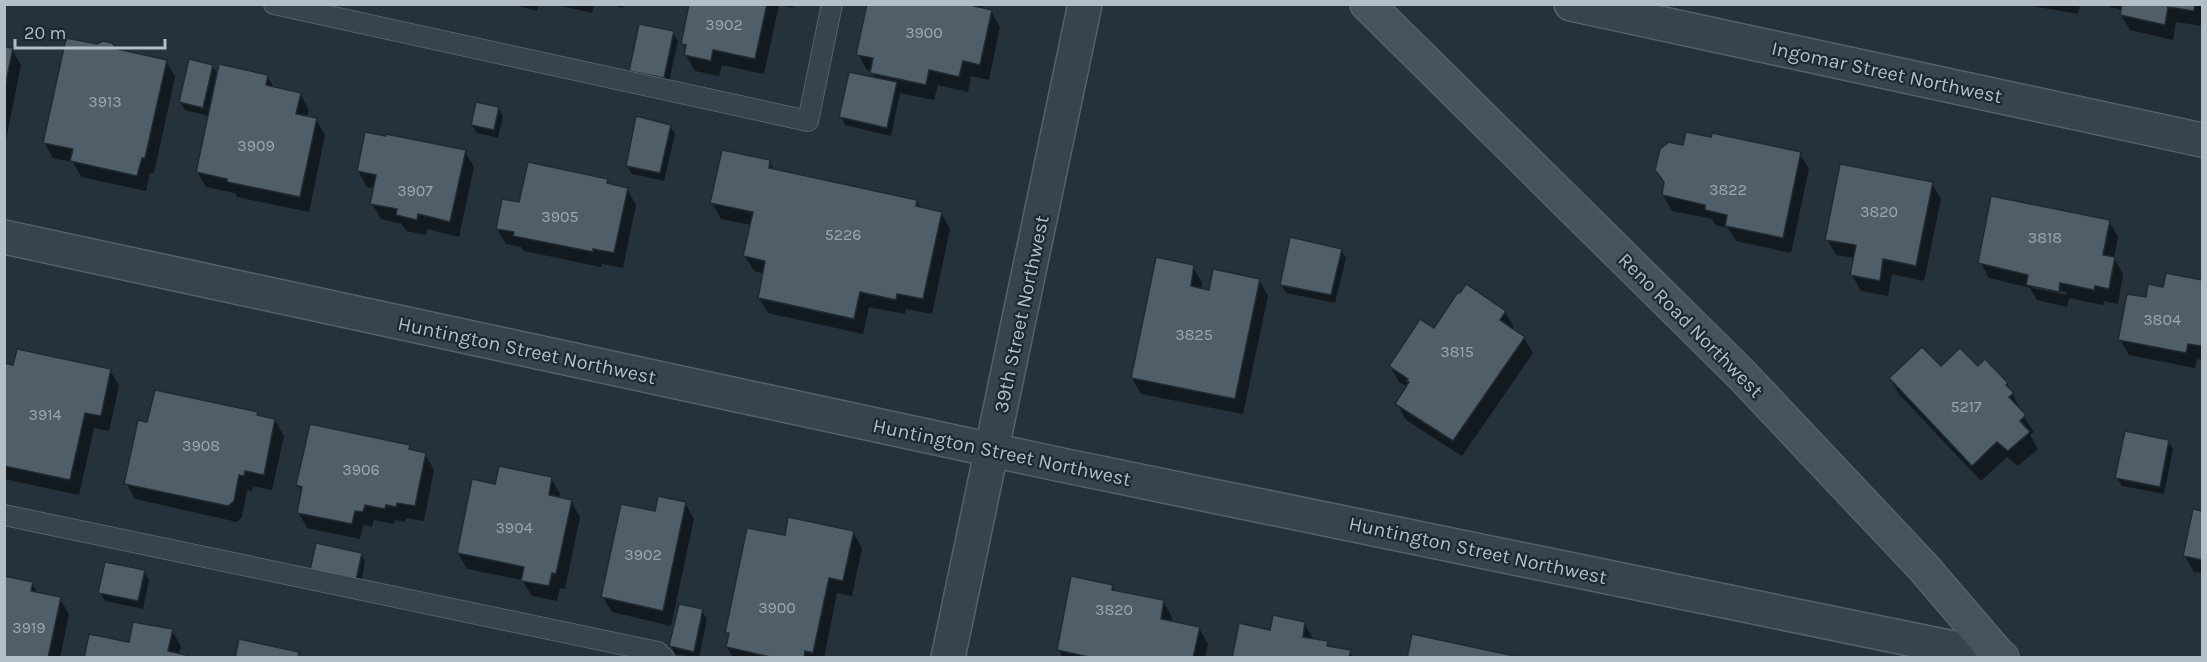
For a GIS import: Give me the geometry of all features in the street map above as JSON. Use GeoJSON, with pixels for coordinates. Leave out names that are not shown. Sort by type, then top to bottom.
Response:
{"type":"FeatureCollection","features":[{"type":"Feature","properties":{"kind":"main road","name":"Reno Road Northwest"},"geometry":{"type":"LineString","coordinates":[[1367,4],[1741,374],[1923,567],[2002,657]]}},
{"type":"Feature","properties":{"kind":"street","name":"39th Street Northwest"},"geometry":{"type":"LineString","coordinates":[[948,657],[1085,4]]}},
{"type":"Feature","properties":{"kind":"street","name":"Ingomar Street Northwest"},"geometry":{"type":"LineString","coordinates":[[1571,4],[2202,140]]}},
{"type":"Feature","properties":{"kind":"street","name":"Huntington Street Northwest"},"geometry":{"type":"LineString","coordinates":[[4,237],[992,450],[2002,657]]}},
{"type":"Feature","properties":{"kind":"lane"},"geometry":{"type":"LineString","coordinates":[[274,4],[808,122],[832,4]]}},
{"type":"Feature","properties":{"kind":"lane"},"geometry":{"type":"LineString","coordinates":[[4,515],[658,652],[664,657]]}},
{"type":"Feature","properties":{"kind":"building"},"geometry":{"type":"Polygon","coordinates":[[[689,4],[767,4],[755,59],[713,50],[711,61],[684,55],[686,45],[681,44],[689,4]]]}},
{"type":"Feature","properties":{"kind":"building"},"geometry":{"type":"Polygon","coordinates":[[[867,4],[975,4],[974,6],[992,10],[980,65],[963,61],[959,77],[929,70],[926,85],[870,73],[873,58],[856,55],[867,4]]]}},
{"type":"Feature","properties":{"kind":"building"},"geometry":{"type":"Polygon","coordinates":[[[2122,4],[2195,4],[2194,11],[2168,7],[2165,25],[2120,15],[2122,4]]]}},
{"type":"Feature","properties":{"kind":"building"},"geometry":{"type":"Polygon","coordinates":[[[639,24],[674,31],[664,78],[629,71],[639,24]]]}},
{"type":"Feature","properties":{"kind":"building"},"geometry":{"type":"Polygon","coordinates":[[[66,38],[97,44],[103,41],[112,43],[118,49],[167,60],[145,158],[142,158],[137,176],[70,161],[73,149],[43,143],[66,38]]]}},
{"type":"Feature","properties":{"kind":"building"},"geometry":{"type":"Polygon","coordinates":[[[4,47],[13,48],[4,92],[4,47]]]}},
{"type":"Feature","properties":{"kind":"building"},"geometry":{"type":"Polygon","coordinates":[[[189,59],[213,65],[203,108],[179,102],[189,59]]]}},
{"type":"Feature","properties":{"kind":"building"},"geometry":{"type":"Polygon","coordinates":[[[219,64],[268,75],[266,85],[301,93],[296,114],[317,118],[300,197],[227,182],[227,179],[196,172],[219,64]]]}},
{"type":"Feature","properties":{"kind":"building"},"geometry":{"type":"Polygon","coordinates":[[[849,72],[897,82],[887,128],[839,117],[849,72]]]}},
{"type":"Feature","properties":{"kind":"building"},"geometry":{"type":"Polygon","coordinates":[[[476,102],[499,107],[494,130],[471,125],[476,102]]]}},
{"type":"Feature","properties":{"kind":"building"},"geometry":{"type":"Polygon","coordinates":[[[636,116],[671,125],[660,173],[626,166],[636,116]]]}},
{"type":"Feature","properties":{"kind":"building"},"geometry":{"type":"Polygon","coordinates":[[[365,132],[466,150],[450,222],[418,214],[417,220],[396,215],[397,209],[370,204],[376,175],[357,171],[365,132]]]}},
{"type":"Feature","properties":{"kind":"building"},"geometry":{"type":"Polygon","coordinates":[[[1686,132],[1711,137],[1712,133],[1801,152],[1783,238],[1725,226],[1727,215],[1705,210],[1705,205],[1662,195],[1664,182],[1655,170],[1660,149],[1669,142],[1683,145],[1686,132]]]}},
{"type":"Feature","properties":{"kind":"building"},"geometry":{"type":"Polygon","coordinates":[[[722,150],[770,160],[769,168],[917,200],[916,206],[942,212],[923,299],[897,294],[896,300],[860,292],[854,319],[758,298],[765,261],[743,256],[753,212],[710,203],[722,150]]]}},
{"type":"Feature","properties":{"kind":"building"},"geometry":{"type":"Polygon","coordinates":[[[528,162],[608,179],[607,183],[628,188],[614,253],[593,249],[593,252],[513,236],[514,232],[496,229],[502,199],[519,202],[528,162]]]}},
{"type":"Feature","properties":{"kind":"building"},"geometry":{"type":"Polygon","coordinates":[[[1840,164],[1933,182],[1916,266],[1883,259],[1880,281],[1850,275],[1856,245],[1825,240],[1840,164]]]}},
{"type":"Feature","properties":{"kind":"building"},"geometry":{"type":"Polygon","coordinates":[[[1991,196],[2110,220],[2103,255],[2115,257],[2109,289],[2095,286],[2094,290],[2060,283],[2059,292],[2026,285],[2028,275],[1978,263],[1991,196]]]}},
{"type":"Feature","properties":{"kind":"building"},"geometry":{"type":"Polygon","coordinates":[[[1290,237],[1342,249],[1331,295],[1280,285],[1290,237]]]}},
{"type":"Feature","properties":{"kind":"building"},"geometry":{"type":"Polygon","coordinates":[[[1156,257],[1194,265],[1191,286],[1209,290],[1213,269],[1260,279],[1235,399],[1131,378],[1156,257]]]}},
{"type":"Feature","properties":{"kind":"building"},"geometry":{"type":"Polygon","coordinates":[[[2166,273],[2202,280],[2202,346],[2188,344],[2186,353],[2118,340],[2127,294],[2146,297],[2148,284],[2163,287],[2166,273]]]}},
{"type":"Feature","properties":{"kind":"building"},"geometry":{"type":"Polygon","coordinates":[[[1466,284],[1506,311],[1500,320],[1525,337],[1453,441],[1395,404],[1409,382],[1389,366],[1420,319],[1434,328],[1466,284]]]}},
{"type":"Feature","properties":{"kind":"building"},"geometry":{"type":"Polygon","coordinates":[[[1922,347],[1941,366],[1960,348],[1978,366],[1985,359],[2008,383],[2006,385],[2014,393],[2009,397],[2026,415],[2020,421],[2030,432],[2008,451],[1997,442],[1972,466],[1889,378],[1922,347]]]}},
{"type":"Feature","properties":{"kind":"building"},"geometry":{"type":"Polygon","coordinates":[[[17,349],[111,369],[101,416],[85,413],[70,480],[4,466],[4,363],[13,365],[17,349]]]}},
{"type":"Feature","properties":{"kind":"building"},"geometry":{"type":"Polygon","coordinates":[[[155,390],[258,412],[257,415],[275,419],[264,475],[245,471],[244,476],[239,475],[234,501],[228,506],[124,484],[138,420],[147,422],[155,390]]]}},
{"type":"Feature","properties":{"kind":"building"},"geometry":{"type":"Polygon","coordinates":[[[310,424],[410,445],[409,449],[426,453],[415,506],[397,503],[396,507],[386,505],[385,509],[365,505],[363,512],[355,511],[352,524],[297,513],[302,487],[296,485],[310,424]]]}},
{"type":"Feature","properties":{"kind":"building"},"geometry":{"type":"Polygon","coordinates":[[[2125,431],[2169,440],[2160,487],[2115,478],[2125,431]]]}},
{"type":"Feature","properties":{"kind":"building"},"geometry":{"type":"Polygon","coordinates":[[[499,466],[552,477],[549,495],[572,500],[556,574],[552,573],[549,586],[521,581],[524,567],[457,553],[472,479],[495,484],[499,466]]]}},
{"type":"Feature","properties":{"kind":"building"},"geometry":{"type":"Polygon","coordinates":[[[658,496],[686,502],[663,611],[601,597],[621,504],[655,511],[658,496]]]}},
{"type":"Feature","properties":{"kind":"building"},"geometry":{"type":"Polygon","coordinates":[[[2193,509],[2202,511],[2202,560],[2183,556],[2193,509]]]}},
{"type":"Feature","properties":{"kind":"building"},"geometry":{"type":"Polygon","coordinates":[[[788,517],[854,531],[843,581],[829,578],[813,653],[805,651],[804,658],[775,658],[726,647],[729,633],[725,633],[747,528],[785,535],[788,517]]]}},
{"type":"Feature","properties":{"kind":"building"},"geometry":{"type":"Polygon","coordinates":[[[316,543],[362,553],[356,580],[310,570],[316,543]]]}},
{"type":"Feature","properties":{"kind":"building"},"geometry":{"type":"Polygon","coordinates":[[[105,562],[145,570],[138,601],[98,593],[105,562]]]}},
{"type":"Feature","properties":{"kind":"building"},"geometry":{"type":"Polygon","coordinates":[[[4,576],[33,582],[31,591],[61,597],[48,658],[4,658],[4,576]]]}},
{"type":"Feature","properties":{"kind":"building"},"geometry":{"type":"Polygon","coordinates":[[[1071,576],[1113,585],[1112,590],[1164,600],[1161,619],[1200,627],[1193,658],[1093,658],[1057,650],[1071,576]]]}},
{"type":"Feature","properties":{"kind":"building"},"geometry":{"type":"Polygon","coordinates":[[[679,604],[703,609],[694,652],[669,646],[679,604]]]}},
{"type":"Feature","properties":{"kind":"building"},"geometry":{"type":"Polygon","coordinates":[[[1273,615],[1305,622],[1303,637],[1328,641],[1327,646],[1351,650],[1349,658],[1232,658],[1239,623],[1270,630],[1273,615]]]}},
{"type":"Feature","properties":{"kind":"building"},"geometry":{"type":"Polygon","coordinates":[[[133,622],[173,629],[168,651],[190,656],[190,658],[84,658],[89,634],[129,642],[133,622]]]}},
{"type":"Feature","properties":{"kind":"building"},"geometry":{"type":"Polygon","coordinates":[[[1412,634],[1524,658],[1407,658],[1412,634]]]}},
{"type":"Feature","properties":{"kind":"building"},"geometry":{"type":"Polygon","coordinates":[[[239,639],[299,652],[298,658],[235,658],[239,639]]]}}]}
